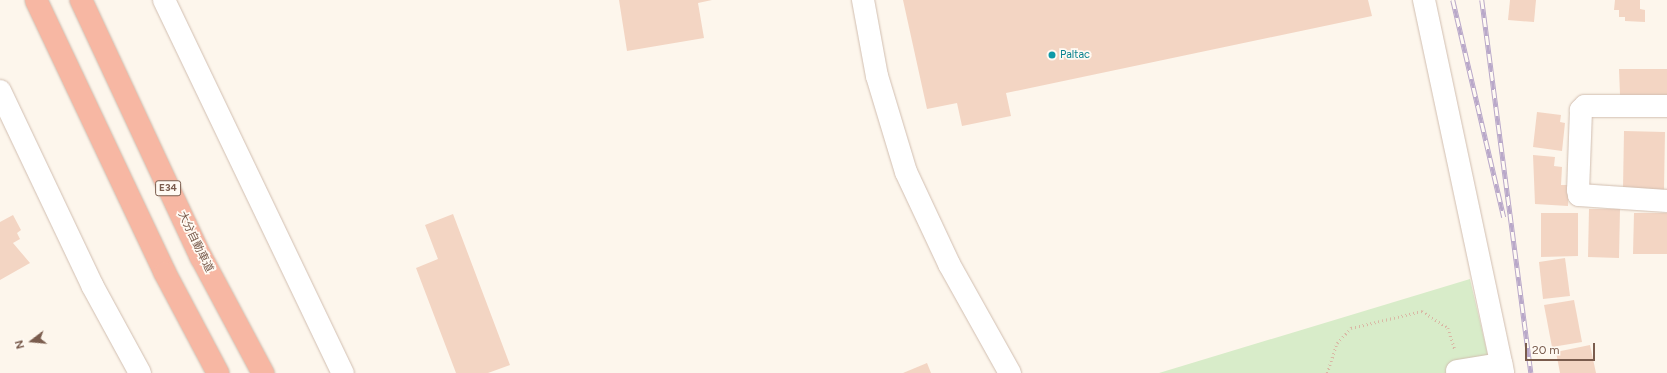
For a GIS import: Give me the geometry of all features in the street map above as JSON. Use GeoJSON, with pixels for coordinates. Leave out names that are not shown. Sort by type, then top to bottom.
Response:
{"type":"FeatureCollection","features":[{"type":"Feature","properties":{"kind":"highway"},"geometry":{"type":"LineString","coordinates":[[36,0],[165,273],[218,373]]}},
{"type":"Feature","properties":{"kind":"highway","name":"大分自動車道"},"geometry":{"type":"LineString","coordinates":[[81,0],[201,257],[263,373]]}},
{"type":"Feature","properties":{"kind":"street"},"geometry":{"type":"LineString","coordinates":[[164,0],[342,373]]}},
{"type":"Feature","properties":{"kind":"street"},"geometry":{"type":"LineString","coordinates":[[863,0],[877,76],[906,172],[949,264],[1010,373]]}},
{"type":"Feature","properties":{"kind":"street"},"geometry":{"type":"LineString","coordinates":[[1424,0],[1502,368],[1457,371]]}},
{"type":"Feature","properties":{"kind":"street"},"geometry":{"type":"LineString","coordinates":[[0,91],[92,285],[140,373]]}},
{"type":"Feature","properties":{"kind":"street"},"geometry":{"type":"LineString","coordinates":[[1667,106],[1585,106],[1581,110],[1578,190],[1580,195],[1667,201]]}},
{"type":"Feature","properties":{"kind":"path"},"geometry":{"type":"LineString","coordinates":[[1327,373],[1336,343],[1351,328],[1422,311],[1448,328],[1457,371]]}},
{"type":"Feature","properties":{"kind":"green space"},"geometry":{"type":"Polygon","coordinates":[[[1470,279],[1492,373],[1159,373],[1470,279]]]}},
{"type":"Feature","properties":{"kind":"building"},"geometry":{"type":"Polygon","coordinates":[[[619,0],[712,0],[698,3],[704,38],[627,51],[619,0]]]}},
{"type":"Feature","properties":{"kind":"building","name":"Paltac"},"geometry":{"type":"Polygon","coordinates":[[[903,0],[1368,0],[1372,16],[1006,93],[1011,116],[962,126],[957,103],[927,109],[903,0]]]}},
{"type":"Feature","properties":{"kind":"building"},"geometry":{"type":"Polygon","coordinates":[[[1510,0],[1536,0],[1534,22],[1508,20],[1510,0]]]}},
{"type":"Feature","properties":{"kind":"building"},"geometry":{"type":"Polygon","coordinates":[[[1615,0],[1640,0],[1640,9],[1645,10],[1645,22],[1625,21],[1625,17],[1619,17],[1619,10],[1614,10],[1615,0]]]}},
{"type":"Feature","properties":{"kind":"building"},"geometry":{"type":"Polygon","coordinates":[[[1619,69],[1667,69],[1667,95],[1620,95],[1619,69]]]}},
{"type":"Feature","properties":{"kind":"building"},"geometry":{"type":"Polygon","coordinates":[[[1537,112],[1561,115],[1560,122],[1565,123],[1562,151],[1533,147],[1537,112]]]}},
{"type":"Feature","properties":{"kind":"building"},"geometry":{"type":"Polygon","coordinates":[[[1624,131],[1665,132],[1664,190],[1623,189],[1624,131]]]}},
{"type":"Feature","properties":{"kind":"building"},"geometry":{"type":"Polygon","coordinates":[[[1533,155],[1555,157],[1554,166],[1562,167],[1561,185],[1569,185],[1568,206],[1535,204],[1533,155]]]}},
{"type":"Feature","properties":{"kind":"building"},"geometry":{"type":"Polygon","coordinates":[[[1589,209],[1620,209],[1619,258],[1588,257],[1589,209]]]}},
{"type":"Feature","properties":{"kind":"building"},"geometry":{"type":"Polygon","coordinates":[[[1541,213],[1578,213],[1578,256],[1541,257],[1541,213]]]}},
{"type":"Feature","properties":{"kind":"building"},"geometry":{"type":"Polygon","coordinates":[[[1634,213],[1667,213],[1667,254],[1633,254],[1634,213]]]}},
{"type":"Feature","properties":{"kind":"building"},"geometry":{"type":"Polygon","coordinates":[[[453,214],[510,365],[488,373],[456,373],[416,268],[438,259],[425,225],[453,214]]]}},
{"type":"Feature","properties":{"kind":"building"},"geometry":{"type":"Polygon","coordinates":[[[13,215],[21,230],[17,233],[20,239],[13,243],[30,263],[0,280],[0,222],[13,215]]]}},
{"type":"Feature","properties":{"kind":"building"},"geometry":{"type":"Polygon","coordinates":[[[1565,258],[1570,296],[1543,299],[1539,262],[1565,258]]]}},
{"type":"Feature","properties":{"kind":"building"},"geometry":{"type":"Polygon","coordinates":[[[1574,300],[1582,342],[1552,347],[1544,305],[1574,300]]]}},
{"type":"Feature","properties":{"kind":"building"},"geometry":{"type":"Polygon","coordinates":[[[1590,345],[1596,373],[1560,373],[1556,352],[1590,345]]]}},
{"type":"Feature","properties":{"kind":"building"},"geometry":{"type":"Polygon","coordinates":[[[927,363],[931,373],[903,373],[927,363]]]}},
{"type":"Feature","properties":{"kind":"railway"},"geometry":{"type":"LineString","coordinates":[[1453,0],[1504,217]]}},
{"type":"Feature","properties":{"kind":"railway"},"geometry":{"type":"LineString","coordinates":[[1482,0],[1531,373]]}},
{"type":"Feature","properties":{"kind":"place","name":"Paltac"},"geometry":{"type":"Point","coordinates":[1052,55]}}]}
